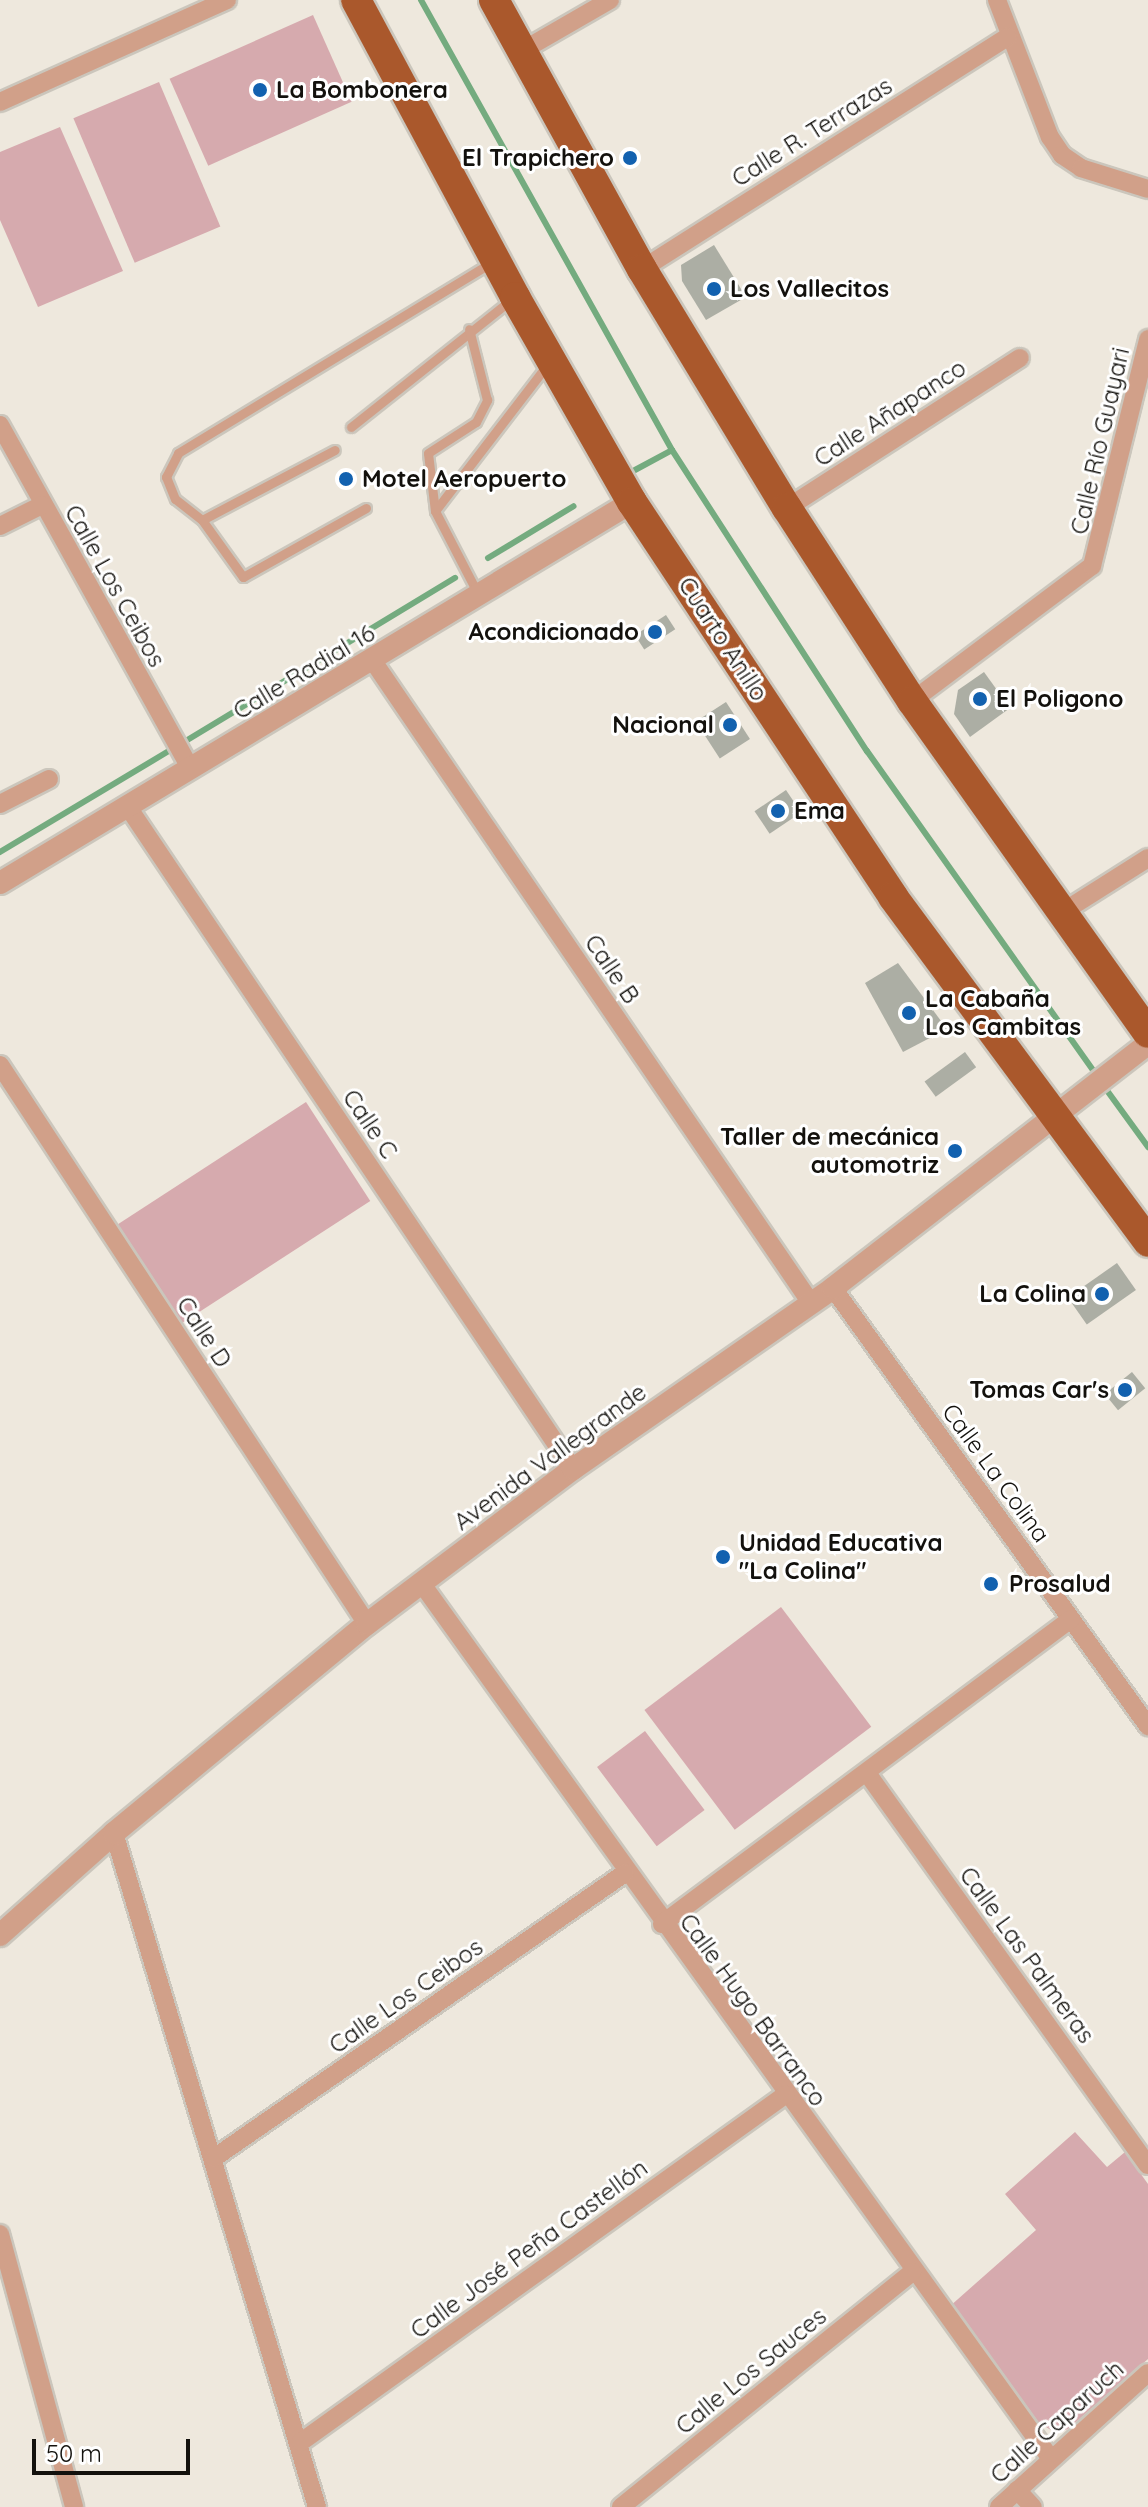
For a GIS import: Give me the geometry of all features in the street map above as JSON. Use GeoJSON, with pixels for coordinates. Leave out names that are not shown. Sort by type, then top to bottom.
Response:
{"type":"FeatureCollection","features":[{"type":"Feature","properties":{"kind":"highway","name":"Cuarto Anillo"},"geometry":{"type":"LineString","coordinates":[[356,0],[495,261],[632,502],[893,897],[1058,1114],[1148,1242]]}},
{"type":"Feature","properties":{"kind":"highway"},"geometry":{"type":"LineString","coordinates":[[494,0],[642,269],[787,508],[912,701],[1148,1033]]}},
{"type":"Feature","properties":{"kind":"street"},"geometry":{"type":"LineString","coordinates":[[0,102],[227,0]]}},
{"type":"Feature","properties":{"kind":"street"},"geometry":{"type":"LineString","coordinates":[[520,52],[610,0]]}},
{"type":"Feature","properties":{"kind":"street"},"geometry":{"type":"LineString","coordinates":[[997,0],[1008,37],[1062,155],[1081,168],[1148,189]]}},
{"type":"Feature","properties":{"kind":"street","name":"Calle R. Terrazas"},"geometry":{"type":"LineString","coordinates":[[642,269],[1008,37]]}},
{"type":"Feature","properties":{"kind":"street","name":"Calle Río Guayari"},"geometry":{"type":"LineString","coordinates":[[912,701],[1092,566],[1148,339]]}},
{"type":"Feature","properties":{"kind":"street","name":"Calle Añapanco"},"geometry":{"type":"LineString","coordinates":[[787,508],[1020,358]]}},
{"type":"Feature","properties":{"kind":"street","name":"Calle Los Ceibos"},"geometry":{"type":"LineString","coordinates":[[0,425],[191,769]]}},
{"type":"Feature","properties":{"kind":"street","name":"Calle Radial 16"},"geometry":{"type":"LineString","coordinates":[[0,883],[373,661],[632,502]]}},
{"type":"Feature","properties":{"kind":"street"},"geometry":{"type":"LineString","coordinates":[[0,526],[42,505]]}},
{"type":"Feature","properties":{"kind":"street","name":"Calle B"},"geometry":{"type":"LineString","coordinates":[[373,661],[811,1303]]}},
{"type":"Feature","properties":{"kind":"street"},"geometry":{"type":"LineString","coordinates":[[0,804],[49,779]]}},
{"type":"Feature","properties":{"kind":"street","name":"Calle C"},"geometry":{"type":"LineString","coordinates":[[128,807],[573,1469]]}},
{"type":"Feature","properties":{"kind":"street"},"geometry":{"type":"LineString","coordinates":[[1061,913],[1148,858]]}},
{"type":"Feature","properties":{"kind":"street","name":"Avenida Vallegrande"},"geometry":{"type":"LineString","coordinates":[[0,1935],[114,1833],[367,1624],[573,1469],[833,1288],[1148,1044]]}},
{"type":"Feature","properties":{"kind":"street","name":"Calle D"},"geometry":{"type":"LineString","coordinates":[[0,1065],[367,1624]]}},
{"type":"Feature","properties":{"kind":"street","name":"Calle La Colina"},"geometry":{"type":"LineString","coordinates":[[833,1288],[1148,1726]]}},
{"type":"Feature","properties":{"kind":"street","name":"Calle Hugo Barranco"},"geometry":{"type":"LineString","coordinates":[[422,1584],[625,1873],[912,2272],[1051,2459]]}},
{"type":"Feature","properties":{"kind":"street"},"geometry":{"type":"LineString","coordinates":[[662,1924],[1071,1619]]}},
{"type":"Feature","properties":{"kind":"street","name":"Calle Las Palmeras"},"geometry":{"type":"LineString","coordinates":[[867,1773],[1148,2165]]}},
{"type":"Feature","properties":{"kind":"street"},"geometry":{"type":"LineString","coordinates":[[114,1833],[301,2442],[317,2507]]}},
{"type":"Feature","properties":{"kind":"street","name":"Calle Los Ceibos"},"geometry":{"type":"LineString","coordinates":[[214,2158],[625,1873]]}},
{"type":"Feature","properties":{"kind":"street","name":"Calle José Peña Castellón"},"geometry":{"type":"LineString","coordinates":[[301,2442],[785,2095]]}},
{"type":"Feature","properties":{"kind":"street"},"geometry":{"type":"LineString","coordinates":[[0,2234],[74,2507]]}},
{"type":"Feature","properties":{"kind":"street","name":"Calle Los Sauces"},"geometry":{"type":"LineString","coordinates":[[621,2507],[912,2272]]}},
{"type":"Feature","properties":{"kind":"street","name":"Calle Caparuch"},"geometry":{"type":"LineString","coordinates":[[999,2507],[1148,2373]]}},
{"type":"Feature","properties":{"kind":"street"},"geometry":{"type":"LineString","coordinates":[[1017,2490],[1033,2507]]}},
{"type":"Feature","properties":{"kind":"lane"},"geometry":{"type":"LineString","coordinates":[[366,508],[243,577],[202,520],[175,499],[166,477],[178,453],[495,261]]}},
{"type":"Feature","properties":{"kind":"lane"},"geometry":{"type":"LineString","coordinates":[[351,427],[469,329],[515,297]]}},
{"type":"Feature","properties":{"kind":"lane"},"geometry":{"type":"LineString","coordinates":[[469,329],[487,400],[476,422],[428,453],[425,462],[435,511],[479,597]]}},
{"type":"Feature","properties":{"kind":"lane"},"geometry":{"type":"LineString","coordinates":[[435,511],[551,359]]}},
{"type":"Feature","properties":{"kind":"lane"},"geometry":{"type":"LineString","coordinates":[[202,520],[335,450]]}},
{"type":"Feature","properties":{"kind":"shaded area","name":"La Bombonera"},"geometry":{"type":"Polygon","coordinates":[[[313,15],[352,102],[208,166],[170,79],[313,15]]]}},
{"type":"Feature","properties":{"kind":"shaded area"},"geometry":{"type":"Polygon","coordinates":[[[159,82],[220,227],[135,263],[73,118],[159,82]]]}},
{"type":"Feature","properties":{"kind":"shaded area"},"geometry":{"type":"Polygon","coordinates":[[[60,127],[123,271],[38,307],[0,220],[0,152],[60,127]]]}},
{"type":"Feature","properties":{"kind":"shaded area"},"geometry":{"type":"Polygon","coordinates":[[[306,1102],[370,1201],[180,1325],[116,1226],[306,1102]]]}},
{"type":"Feature","properties":{"kind":"shaded area"},"geometry":{"type":"Polygon","coordinates":[[[781,1607],[871,1727],[735,1830],[644,1710],[781,1607]]]}},
{"type":"Feature","properties":{"kind":"shaded area"},"geometry":{"type":"Polygon","coordinates":[[[645,1731],[705,1810],[657,1846],[597,1767],[645,1731]]]}},
{"type":"Feature","properties":{"kind":"shaded area"},"geometry":{"type":"Polygon","coordinates":[[[1075,2132],[1107,2167],[1125,2152],[1148,2184],[1148,2359],[1068,2429],[1056,2433],[1029,2417],[949,2307],[1036,2230],[1005,2194],[1075,2132]]]}},
{"type":"Feature","properties":{"kind":"building","name":"Los Vallecitos"},"geometry":{"type":"Polygon","coordinates":[[[714,245],[746,297],[706,320],[682,281],[681,265],[714,245]]]}},
{"type":"Feature","properties":{"kind":"building","name":"Acondicionado"},"geometry":{"type":"Polygon","coordinates":[[[666,615],[675,629],[644,649],[635,635],[666,615]]]}},
{"type":"Feature","properties":{"kind":"building","name":"El Poligono"},"geometry":{"type":"Polygon","coordinates":[[[984,672],[1010,708],[970,737],[954,714],[958,690],[984,672]]]}},
{"type":"Feature","properties":{"kind":"building"},"geometry":{"type":"Polygon","coordinates":[[[726,702],[750,739],[720,759],[696,722],[726,702]]]}},
{"type":"Feature","properties":{"kind":"building","name":"Ema"},"geometry":{"type":"Polygon","coordinates":[[[786,790],[801,812],[770,834],[754,811],[786,790]]]}},
{"type":"Feature","properties":{"kind":"building","name":"La Cabaña Los Cambitas"},"geometry":{"type":"Polygon","coordinates":[[[898,963],[947,1029],[903,1052],[865,983],[898,963]]]}},
{"type":"Feature","properties":{"kind":"building"},"geometry":{"type":"Polygon","coordinates":[[[965,1052],[976,1067],[936,1097],[925,1081],[965,1052]]]}},
{"type":"Feature","properties":{"kind":"building","name":"La Colina"},"geometry":{"type":"Polygon","coordinates":[[[1117,1263],[1136,1290],[1087,1324],[1068,1297],[1117,1263]]]}},
{"type":"Feature","properties":{"kind":"building","name":"Tomas Car's"},"geometry":{"type":"Polygon","coordinates":[[[1132,1372],[1145,1388],[1118,1410],[1105,1394],[1132,1372]]]}},
{"type":"Feature","properties":{"kind":"waterway"},"geometry":{"type":"LineString","coordinates":[[421,0],[672,450],[867,751],[1097,1076]]}},
{"type":"Feature","properties":{"kind":"waterway"},"geometry":{"type":"LineString","coordinates":[[635,470],[672,450]]}},
{"type":"Feature","properties":{"kind":"waterway"},"geometry":{"type":"LineString","coordinates":[[488,558],[574,506]]}},
{"type":"Feature","properties":{"kind":"waterway"},"geometry":{"type":"LineString","coordinates":[[184,742],[455,578]]}},
{"type":"Feature","properties":{"kind":"waterway"},"geometry":{"type":"LineString","coordinates":[[0,852],[172,749]]}},
{"type":"Feature","properties":{"kind":"waterway"},"geometry":{"type":"LineString","coordinates":[[1103,1085],[1148,1147]]}},
{"type":"Feature","properties":{"kind":"place","name":"La Bombonera"},"geometry":{"type":"Point","coordinates":[260,90]}},
{"type":"Feature","properties":{"kind":"place","name":"El Trapichero"},"geometry":{"type":"Point","coordinates":[630,158]}},
{"type":"Feature","properties":{"kind":"place","name":"Los Vallecitos"},"geometry":{"type":"Point","coordinates":[714,289]}},
{"type":"Feature","properties":{"kind":"place","name":"Motel Aeropuerto"},"geometry":{"type":"Point","coordinates":[346,479]}},
{"type":"Feature","properties":{"kind":"place","name":"Acondicionado"},"geometry":{"type":"Point","coordinates":[655,632]}},
{"type":"Feature","properties":{"kind":"place","name":"El Poligono"},"geometry":{"type":"Point","coordinates":[980,699]}},
{"type":"Feature","properties":{"kind":"place","name":"Nacional"},"geometry":{"type":"Point","coordinates":[730,725]}},
{"type":"Feature","properties":{"kind":"place","name":"Ema"},"geometry":{"type":"Point","coordinates":[778,811]}},
{"type":"Feature","properties":{"kind":"place","name":"La Cabaña Los Cambitas"},"geometry":{"type":"Point","coordinates":[909,1013]}},
{"type":"Feature","properties":{"kind":"place","name":"Taller de mecánica automotriz"},"geometry":{"type":"Point","coordinates":[955,1151]}},
{"type":"Feature","properties":{"kind":"place","name":"La Colina"},"geometry":{"type":"Point","coordinates":[1102,1294]}},
{"type":"Feature","properties":{"kind":"place","name":"Tomas Car's"},"geometry":{"type":"Point","coordinates":[1125,1390]}},
{"type":"Feature","properties":{"kind":"place","name":"Unidad Educativa \"La Colina\""},"geometry":{"type":"Point","coordinates":[723,1557]}},
{"type":"Feature","properties":{"kind":"place","name":"Prosalud"},"geometry":{"type":"Point","coordinates":[991,1584]}}]}
